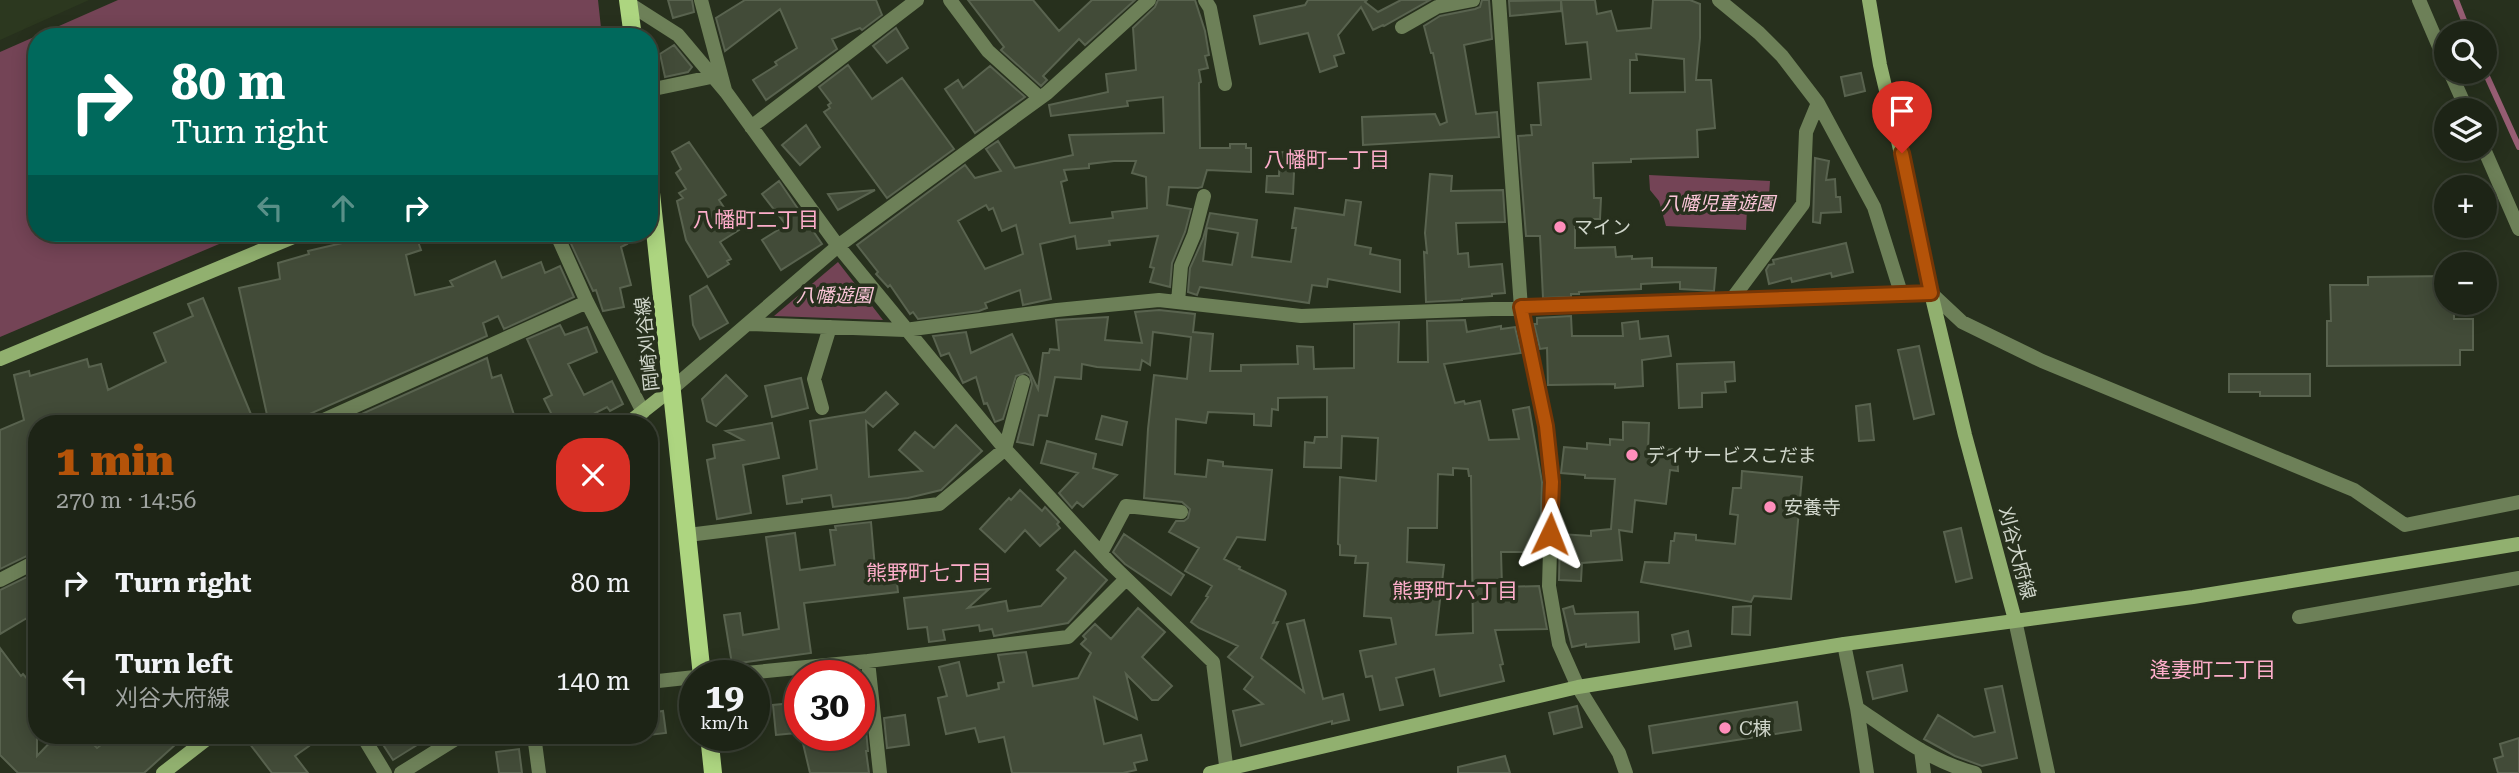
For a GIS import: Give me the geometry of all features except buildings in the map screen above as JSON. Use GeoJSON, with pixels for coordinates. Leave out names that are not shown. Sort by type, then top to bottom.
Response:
{"type":"FeatureCollection","features":[{"type":"Feature","properties":{"kind":"main road"},"geometry":{"type":"LineString","coordinates":[[628,1],[632,28]]}},
{"type":"Feature","properties":{"kind":"main road","name":"岡崎刈谷線"},"geometry":{"type":"LineString","coordinates":[[657,242],[700,660]]}},
{"type":"Feature","properties":{"kind":"main road"},"geometry":{"type":"LineString","coordinates":[[711,751],[713,773]]}},
{"type":"Feature","properties":{"kind":"street"},"geometry":{"type":"LineString","coordinates":[[701,0],[726,92]]}},
{"type":"Feature","properties":{"kind":"street"},"geometry":{"type":"LineString","coordinates":[[751,127],[918,0]]}},
{"type":"Feature","properties":{"kind":"street"},"geometry":{"type":"LineString","coordinates":[[950,0],[988,51],[1040,98]]}},
{"type":"Feature","properties":{"kind":"street"},"geometry":{"type":"LineString","coordinates":[[639,415],[838,246],[1040,98],[1149,0]]}},
{"type":"Feature","properties":{"kind":"street"},"geometry":{"type":"LineString","coordinates":[[1205,0],[1210,8],[1225,83]]}},
{"type":"Feature","properties":{"kind":"street"},"geometry":{"type":"LineString","coordinates":[[1402,27],[1437,7],[1473,0]]}},
{"type":"Feature","properties":{"kind":"street"},"geometry":{"type":"LineString","coordinates":[[1499,0],[1521,307],[1546,426],[1552,482],[1549,586],[1559,644],[1578,687],[1619,753],[1626,773]]}},
{"type":"Feature","properties":{"kind":"street"},"geometry":{"type":"LineString","coordinates":[[1719,0],[1782,56],[1818,103],[1874,207],[1901,293]]}},
{"type":"Feature","properties":{"kind":"street","name":"刈谷大府線"},"geometry":{"type":"LineString","coordinates":[[1869,0],[1880,65],[1931,293],[1965,435],[2015,620],[2193,597],[2519,544]]}},
{"type":"Feature","properties":{"kind":"street"},"geometry":{"type":"LineString","coordinates":[[2419,0],[2434,35]]}},
{"type":"Feature","properties":{"kind":"street"},"geometry":{"type":"LineString","coordinates":[[628,1],[678,35],[726,92],[838,246],[1005,449],[1126,579],[1213,662],[1226,771]]}},
{"type":"Feature","properties":{"kind":"street"},"geometry":{"type":"LineString","coordinates":[[658,88],[711,77]]}},
{"type":"Feature","properties":{"kind":"street"},"geometry":{"type":"LineString","coordinates":[[1732,299],[1803,204],[1806,132],[1818,103]]}},
{"type":"Feature","properties":{"kind":"street"},"geometry":{"type":"LineString","coordinates":[[2489,161],[2519,229]]}},
{"type":"Feature","properties":{"kind":"street"},"geometry":{"type":"LineString","coordinates":[[1178,302],[1181,266],[1194,235],[1204,196]]}},
{"type":"Feature","properties":{"kind":"street"},"geometry":{"type":"LineString","coordinates":[[0,359],[281,242]]}},
{"type":"Feature","properties":{"kind":"street"},"geometry":{"type":"LineString","coordinates":[[560,242],[643,412]]}},
{"type":"Feature","properties":{"kind":"street"},"geometry":{"type":"LineString","coordinates":[[749,324],[905,330],[1159,300],[1301,316],[1931,293],[1962,321],[2042,361],[2354,490],[2406,525],[2519,502]]}},
{"type":"Feature","properties":{"kind":"street"},"geometry":{"type":"LineString","coordinates":[[335,415],[587,302]]}},
{"type":"Feature","properties":{"kind":"street"},"geometry":{"type":"LineString","coordinates":[[822,408],[814,379],[830,327]]}},
{"type":"Feature","properties":{"kind":"street"},"geometry":{"type":"LineString","coordinates":[[688,536],[939,504],[1005,449],[1023,382]]}},
{"type":"Feature","properties":{"kind":"street"},"geometry":{"type":"LineString","coordinates":[[1101,553],[1126,506],[1181,512]]}},
{"type":"Feature","properties":{"kind":"street"},"geometry":{"type":"LineString","coordinates":[[0,580],[28,566]]}},
{"type":"Feature","properties":{"kind":"street"},"geometry":{"type":"LineString","coordinates":[[2299,617],[2519,578]]}},
{"type":"Feature","properties":{"kind":"street"},"geometry":{"type":"LineString","coordinates":[[875,660],[1068,637],[1126,579]]}},
{"type":"Feature","properties":{"kind":"street"},"geometry":{"type":"LineString","coordinates":[[1210,773],[1578,687],[2015,620],[2048,773]]}},
{"type":"Feature","properties":{"kind":"street"},"geometry":{"type":"LineString","coordinates":[[1844,645],[1867,773]]}},
{"type":"Feature","properties":{"kind":"street"},"geometry":{"type":"LineString","coordinates":[[658,681],[679,679]]}},
{"type":"Feature","properties":{"kind":"street"},"geometry":{"type":"LineString","coordinates":[[1857,708],[1921,750],[1959,769],[1975,773]]}},
{"type":"Feature","properties":{"kind":"street"},"geometry":{"type":"LineString","coordinates":[[875,726],[880,773]]}},
{"type":"Feature","properties":{"kind":"street"},"geometry":{"type":"LineString","coordinates":[[163,773],[200,744]]}},
{"type":"Feature","properties":{"kind":"street"},"geometry":{"type":"LineString","coordinates":[[367,744],[385,773]]}},
{"type":"Feature","properties":{"kind":"street"},"geometry":{"type":"LineString","coordinates":[[401,773],[448,744]]}},
{"type":"Feature","properties":{"kind":"street"},"geometry":{"type":"LineString","coordinates":[[535,744],[538,773]]}},
{"type":"Feature","properties":{"kind":"street"},"geometry":{"type":"LineString","coordinates":[[1921,750],[1924,773]]}},
{"type":"Feature","properties":{"kind":"shaded area"},"geometry":{"type":"Polygon","coordinates":[[[0,0],[89,0],[0,40],[0,0]]]}},
{"type":"Feature","properties":{"kind":"green space"},"geometry":{"type":"Polygon","coordinates":[[[118,0],[598,0],[601,28],[54,28],[118,0]]]}},
{"type":"Feature","properties":{"kind":"green space"},"geometry":{"type":"Polygon","coordinates":[[[28,40],[28,242],[224,242],[0,337],[0,52],[28,40]]]}},
{"type":"Feature","properties":{"kind":"green space","name":"八幡児童遊園"},"geometry":{"type":"Polygon","coordinates":[[[1649,175],[1770,181],[1768,210],[1747,209],[1746,230],[1666,226],[1659,201],[1650,190],[1649,175]]]}},
{"type":"Feature","properties":{"kind":"green space","name":"八幡遊園"},"geometry":{"type":"Polygon","coordinates":[[[838,262],[883,320],[774,316],[838,262]]]}},
{"type":"Feature","properties":{"kind":"waterway"},"geometry":{"type":"LineString","coordinates":[[2456,0],[2464,21]]}},
{"type":"Feature","properties":{"kind":"waterway"},"geometry":{"type":"LineString","coordinates":[[2490,84],[2519,147]]}},
{"type":"Feature","properties":{"kind":"place","name":"マイン"},"geometry":{"type":"Point","coordinates":[1560,227]}},
{"type":"Feature","properties":{"kind":"place","name":"デイサービスこだま"},"geometry":{"type":"Point","coordinates":[1632,455]}},
{"type":"Feature","properties":{"kind":"place","name":"安養寺"},"geometry":{"type":"Point","coordinates":[1770,507]}},
{"type":"Feature","properties":{"kind":"place","name":"C棟"},"geometry":{"type":"Point","coordinates":[1725,728]}},
{"type":"Feature","properties":{"kind":"district","name":"八幡町一丁目"},"geometry":{"type":"Point","coordinates":[1327,160]}},
{"type":"Feature","properties":{"kind":"district","name":"八幡町二丁目"},"geometry":{"type":"Point","coordinates":[756,220]}},
{"type":"Feature","properties":{"kind":"district","name":"熊野町七丁目"},"geometry":{"type":"Point","coordinates":[929,573]}},
{"type":"Feature","properties":{"kind":"district","name":"熊野町六丁目"},"geometry":{"type":"Point","coordinates":[1455,591]}},
{"type":"Feature","properties":{"kind":"district","name":"逢妻町二丁目"},"geometry":{"type":"Point","coordinates":[2213,670]}},
{"type":"Feature","properties":{"kind":"route"},"geometry":{"type":"LineString","coordinates":[[1550,534],[1552,482],[1546,426],[1521,307],[1931,293],[1902,153]]}}]}
